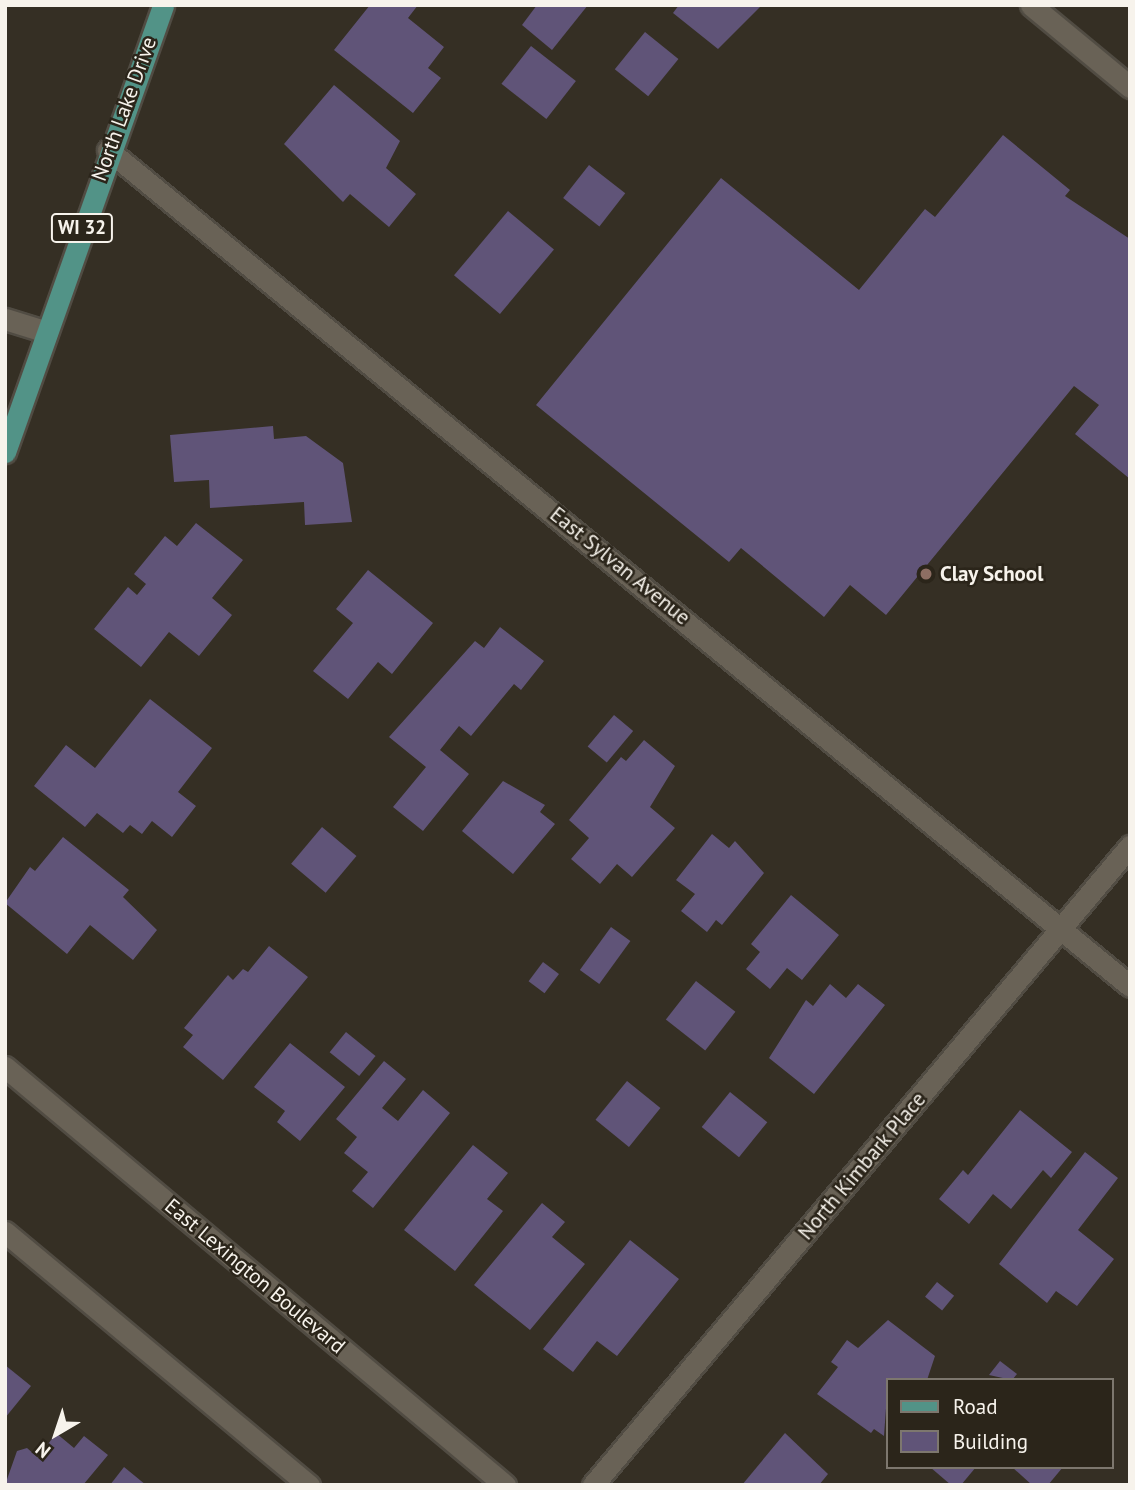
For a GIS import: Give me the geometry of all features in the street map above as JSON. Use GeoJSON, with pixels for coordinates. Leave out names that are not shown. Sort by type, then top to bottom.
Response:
{"type":"FeatureCollection","features":[{"type":"Feature","properties":{"kind":"main road","name":"North Lake Drive"},"geometry":{"type":"LineString","coordinates":[[5,452],[108,150],[163,5]]}},
{"type":"Feature","properties":{"kind":"street"},"geometry":{"type":"LineString","coordinates":[[1031,5],[1130,87]]}},
{"type":"Feature","properties":{"kind":"street","name":"East Sylvan Avenue"},"geometry":{"type":"LineString","coordinates":[[108,150],[1130,986]]}},
{"type":"Feature","properties":{"kind":"street"},"geometry":{"type":"LineString","coordinates":[[5,319],[47,332]]}},
{"type":"Feature","properties":{"kind":"street","name":"North Kimbark Place"},"geometry":{"type":"LineString","coordinates":[[593,1485],[1130,846]]}},
{"type":"Feature","properties":{"kind":"street","name":"East Lexington Boulevard"},"geometry":{"type":"LineString","coordinates":[[5,1067],[505,1485]]}},
{"type":"Feature","properties":{"kind":"street"},"geometry":{"type":"LineString","coordinates":[[5,1232],[309,1485]]}},
{"type":"Feature","properties":{"kind":"building"},"geometry":{"type":"Polygon","coordinates":[[[370,5],[418,5],[408,18],[444,47],[428,68],[441,78],[413,113],[334,50],[370,5]]]}},
{"type":"Feature","properties":{"kind":"building"},"geometry":{"type":"Polygon","coordinates":[[[537,5],[588,5],[552,50],[522,25],[537,5]]]}},
{"type":"Feature","properties":{"kind":"building"},"geometry":{"type":"Polygon","coordinates":[[[679,5],[762,5],[718,49],[673,13],[679,5]]]}},
{"type":"Feature","properties":{"kind":"building"},"geometry":{"type":"Polygon","coordinates":[[[645,32],[678,59],[648,96],[615,69],[645,32]]]}},
{"type":"Feature","properties":{"kind":"building"},"geometry":{"type":"Polygon","coordinates":[[[531,46],[576,81],[546,119],[501,84],[531,46]]]}},
{"type":"Feature","properties":{"kind":"building"},"geometry":{"type":"Polygon","coordinates":[[[334,85],[400,141],[386,168],[416,194],[389,227],[350,194],[343,202],[284,144],[334,85]]]}},
{"type":"Feature","properties":{"kind":"building"},"geometry":{"type":"Polygon","coordinates":[[[1003,135],[1070,190],[1065,196],[1130,239],[1130,479],[1075,434],[1099,405],[1074,386],[886,615],[850,585],[824,617],[741,548],[729,562],[536,405],[721,178],[859,290],[925,209],[935,217],[1003,135]]]}},
{"type":"Feature","properties":{"kind":"building"},"geometry":{"type":"Polygon","coordinates":[[[589,165],[625,193],[599,226],[563,198],[589,165]]]}},
{"type":"Feature","properties":{"kind":"building"},"geometry":{"type":"Polygon","coordinates":[[[508,211],[554,250],[500,314],[454,275],[508,211]]]}},
{"type":"Feature","properties":{"kind":"building"},"geometry":{"type":"Polygon","coordinates":[[[273,426],[274,439],[306,436],[343,463],[352,522],[305,525],[304,502],[210,508],[209,480],[174,482],[170,435],[273,426]]]}},
{"type":"Feature","properties":{"kind":"building"},"geometry":{"type":"Polygon","coordinates":[[[196,523],[243,560],[212,598],[232,615],[199,656],[169,632],[141,667],[94,629],[128,587],[137,595],[146,584],[134,574],[165,536],[177,546],[196,523]]]}},
{"type":"Feature","properties":{"kind":"building"},"geometry":{"type":"Polygon","coordinates":[[[368,570],[433,623],[392,674],[378,662],[348,699],[313,671],[353,623],[336,609],[368,570]]]}},
{"type":"Feature","properties":{"kind":"building"},"geometry":{"type":"Polygon","coordinates":[[[500,627],[544,661],[521,690],[514,684],[471,736],[459,726],[440,750],[469,774],[423,831],[393,807],[426,767],[389,737],[475,641],[484,648],[500,627]]]}},
{"type":"Feature","properties":{"kind":"building"},"geometry":{"type":"Polygon","coordinates":[[[150,699],[212,748],[178,792],[196,806],[172,837],[152,821],[142,834],[130,825],[123,833],[97,813],[85,827],[34,786],[66,745],[95,768],[150,699]]]}},
{"type":"Feature","properties":{"kind":"building"},"geometry":{"type":"Polygon","coordinates":[[[614,715],[633,731],[607,762],[588,746],[614,715]]]}},
{"type":"Feature","properties":{"kind":"building"},"geometry":{"type":"Polygon","coordinates":[[[644,740],[675,766],[650,807],[675,828],[632,877],[617,864],[600,884],[571,859],[589,838],[569,820],[621,757],[626,761],[644,740]]]}},
{"type":"Feature","properties":{"kind":"building"},"geometry":{"type":"Polygon","coordinates":[[[503,781],[545,805],[540,812],[555,824],[513,874],[462,831],[503,781]]]}},
{"type":"Feature","properties":{"kind":"building"},"geometry":{"type":"Polygon","coordinates":[[[322,827],[356,856],[326,893],[291,864],[322,827]]]}},
{"type":"Feature","properties":{"kind":"building"},"geometry":{"type":"Polygon","coordinates":[[[712,834],[729,848],[735,841],[764,873],[722,925],[716,920],[707,932],[681,911],[695,894],[676,880],[712,834]]]}},
{"type":"Feature","properties":{"kind":"building"},"geometry":{"type":"Polygon","coordinates":[[[63,837],[129,890],[123,897],[157,930],[133,960],[90,925],[67,954],[5,903],[30,867],[35,871],[63,837]]]}},
{"type":"Feature","properties":{"kind":"building"},"geometry":{"type":"Polygon","coordinates":[[[791,895],[839,935],[802,980],[787,968],[770,989],[746,969],[760,952],[751,944],[791,895]]]}},
{"type":"Feature","properties":{"kind":"building"},"geometry":{"type":"Polygon","coordinates":[[[611,927],[630,941],[599,984],[580,970],[611,927]]]}},
{"type":"Feature","properties":{"kind":"building"},"geometry":{"type":"Polygon","coordinates":[[[269,946],[308,977],[223,1080],[183,1047],[193,1035],[184,1028],[228,975],[233,980],[243,969],[248,972],[269,946]]]}},
{"type":"Feature","properties":{"kind":"building"},"geometry":{"type":"Polygon","coordinates":[[[543,962],[559,974],[545,993],[529,981],[543,962]]]}},
{"type":"Feature","properties":{"kind":"building"},"geometry":{"type":"Polygon","coordinates":[[[696,981],[735,1012],[705,1050],[666,1020],[696,981]]]}},
{"type":"Feature","properties":{"kind":"building"},"geometry":{"type":"Polygon","coordinates":[[[830,984],[846,998],[858,984],[885,1005],[814,1094],[769,1058],[806,1000],[813,1006],[830,984]]]}},
{"type":"Feature","properties":{"kind":"building"},"geometry":{"type":"Polygon","coordinates":[[[346,1032],[376,1056],[359,1076],[330,1052],[346,1032]]]}},
{"type":"Feature","properties":{"kind":"building"},"geometry":{"type":"Polygon","coordinates":[[[290,1043],[345,1087],[300,1141],[277,1122],[285,1111],[254,1087],[290,1043]]]}},
{"type":"Feature","properties":{"kind":"building"},"geometry":{"type":"Polygon","coordinates":[[[384,1061],[406,1079],[382,1108],[398,1121],[423,1090],[450,1113],[373,1208],[352,1191],[368,1172],[344,1153],[357,1137],[336,1119],[384,1061]]]}},
{"type":"Feature","properties":{"kind":"building"},"geometry":{"type":"Polygon","coordinates":[[[627,1081],[660,1108],[629,1147],[596,1120],[627,1081]]]}},
{"type":"Feature","properties":{"kind":"building"},"geometry":{"type":"Polygon","coordinates":[[[730,1092],[767,1122],[739,1157],[702,1127],[730,1092]]]}},
{"type":"Feature","properties":{"kind":"building"},"geometry":{"type":"Polygon","coordinates":[[[1020,1110],[1072,1152],[1051,1178],[1043,1170],[1011,1209],[993,1194],[969,1224],[939,1199],[963,1170],[968,1175],[1020,1110]]]}},
{"type":"Feature","properties":{"kind":"building"},"geometry":{"type":"Polygon","coordinates":[[[473,1145],[508,1173],[487,1199],[503,1211],[455,1271],[404,1230],[473,1145]]]}},
{"type":"Feature","properties":{"kind":"building"},"geometry":{"type":"Polygon","coordinates":[[[1085,1152],[1118,1178],[1078,1230],[1114,1259],[1077,1306],[1056,1291],[1047,1303],[999,1264],[1085,1152]]]}},
{"type":"Feature","properties":{"kind":"building"},"geometry":{"type":"Polygon","coordinates":[[[542,1203],[565,1222],[552,1237],[585,1264],[530,1330],[474,1285],[542,1203]]]}},
{"type":"Feature","properties":{"kind":"building"},"geometry":{"type":"Polygon","coordinates":[[[630,1240],[679,1279],[617,1356],[597,1341],[573,1372],[543,1349],[630,1240]]]}},
{"type":"Feature","properties":{"kind":"building"},"geometry":{"type":"Polygon","coordinates":[[[937,1282],[954,1296],[942,1311],[925,1297],[937,1282]]]}},
{"type":"Feature","properties":{"kind":"building"},"geometry":{"type":"Polygon","coordinates":[[[888,1320],[935,1356],[928,1378],[886,1378],[884,1436],[874,1429],[871,1433],[817,1394],[838,1367],[831,1362],[847,1340],[858,1348],[888,1320]]]}},
{"type":"Feature","properties":{"kind":"building"},"geometry":{"type":"Polygon","coordinates":[[[1000,1361],[1017,1374],[1014,1378],[989,1375],[1000,1361]]]}},
{"type":"Feature","properties":{"kind":"building"},"geometry":{"type":"Polygon","coordinates":[[[5,1365],[31,1386],[5,1418],[5,1365]]]}},
{"type":"Feature","properties":{"kind":"building"},"geometry":{"type":"Polygon","coordinates":[[[56,1433],[74,1448],[84,1436],[108,1455],[83,1485],[5,1485],[17,1451],[27,1448],[43,1462],[41,1454],[56,1433]]]}},
{"type":"Feature","properties":{"kind":"building"},"geometry":{"type":"Polygon","coordinates":[[[785,1433],[828,1474],[819,1485],[742,1485],[785,1433]]]}},
{"type":"Feature","properties":{"kind":"building"},"geometry":{"type":"Polygon","coordinates":[[[124,1467],[146,1485],[110,1485],[124,1467]]]}},
{"type":"Feature","properties":{"kind":"building"},"geometry":{"type":"Polygon","coordinates":[[[932,1469],[974,1469],[961,1485],[951,1485],[932,1469]]]}},
{"type":"Feature","properties":{"kind":"building"},"geometry":{"type":"Polygon","coordinates":[[[1014,1469],[1061,1469],[1048,1485],[1032,1485],[1014,1469]]]}},
{"type":"Feature","properties":{"kind":"place","name":"Clay School"},"geometry":{"type":"Point","coordinates":[926,574]}}]}
